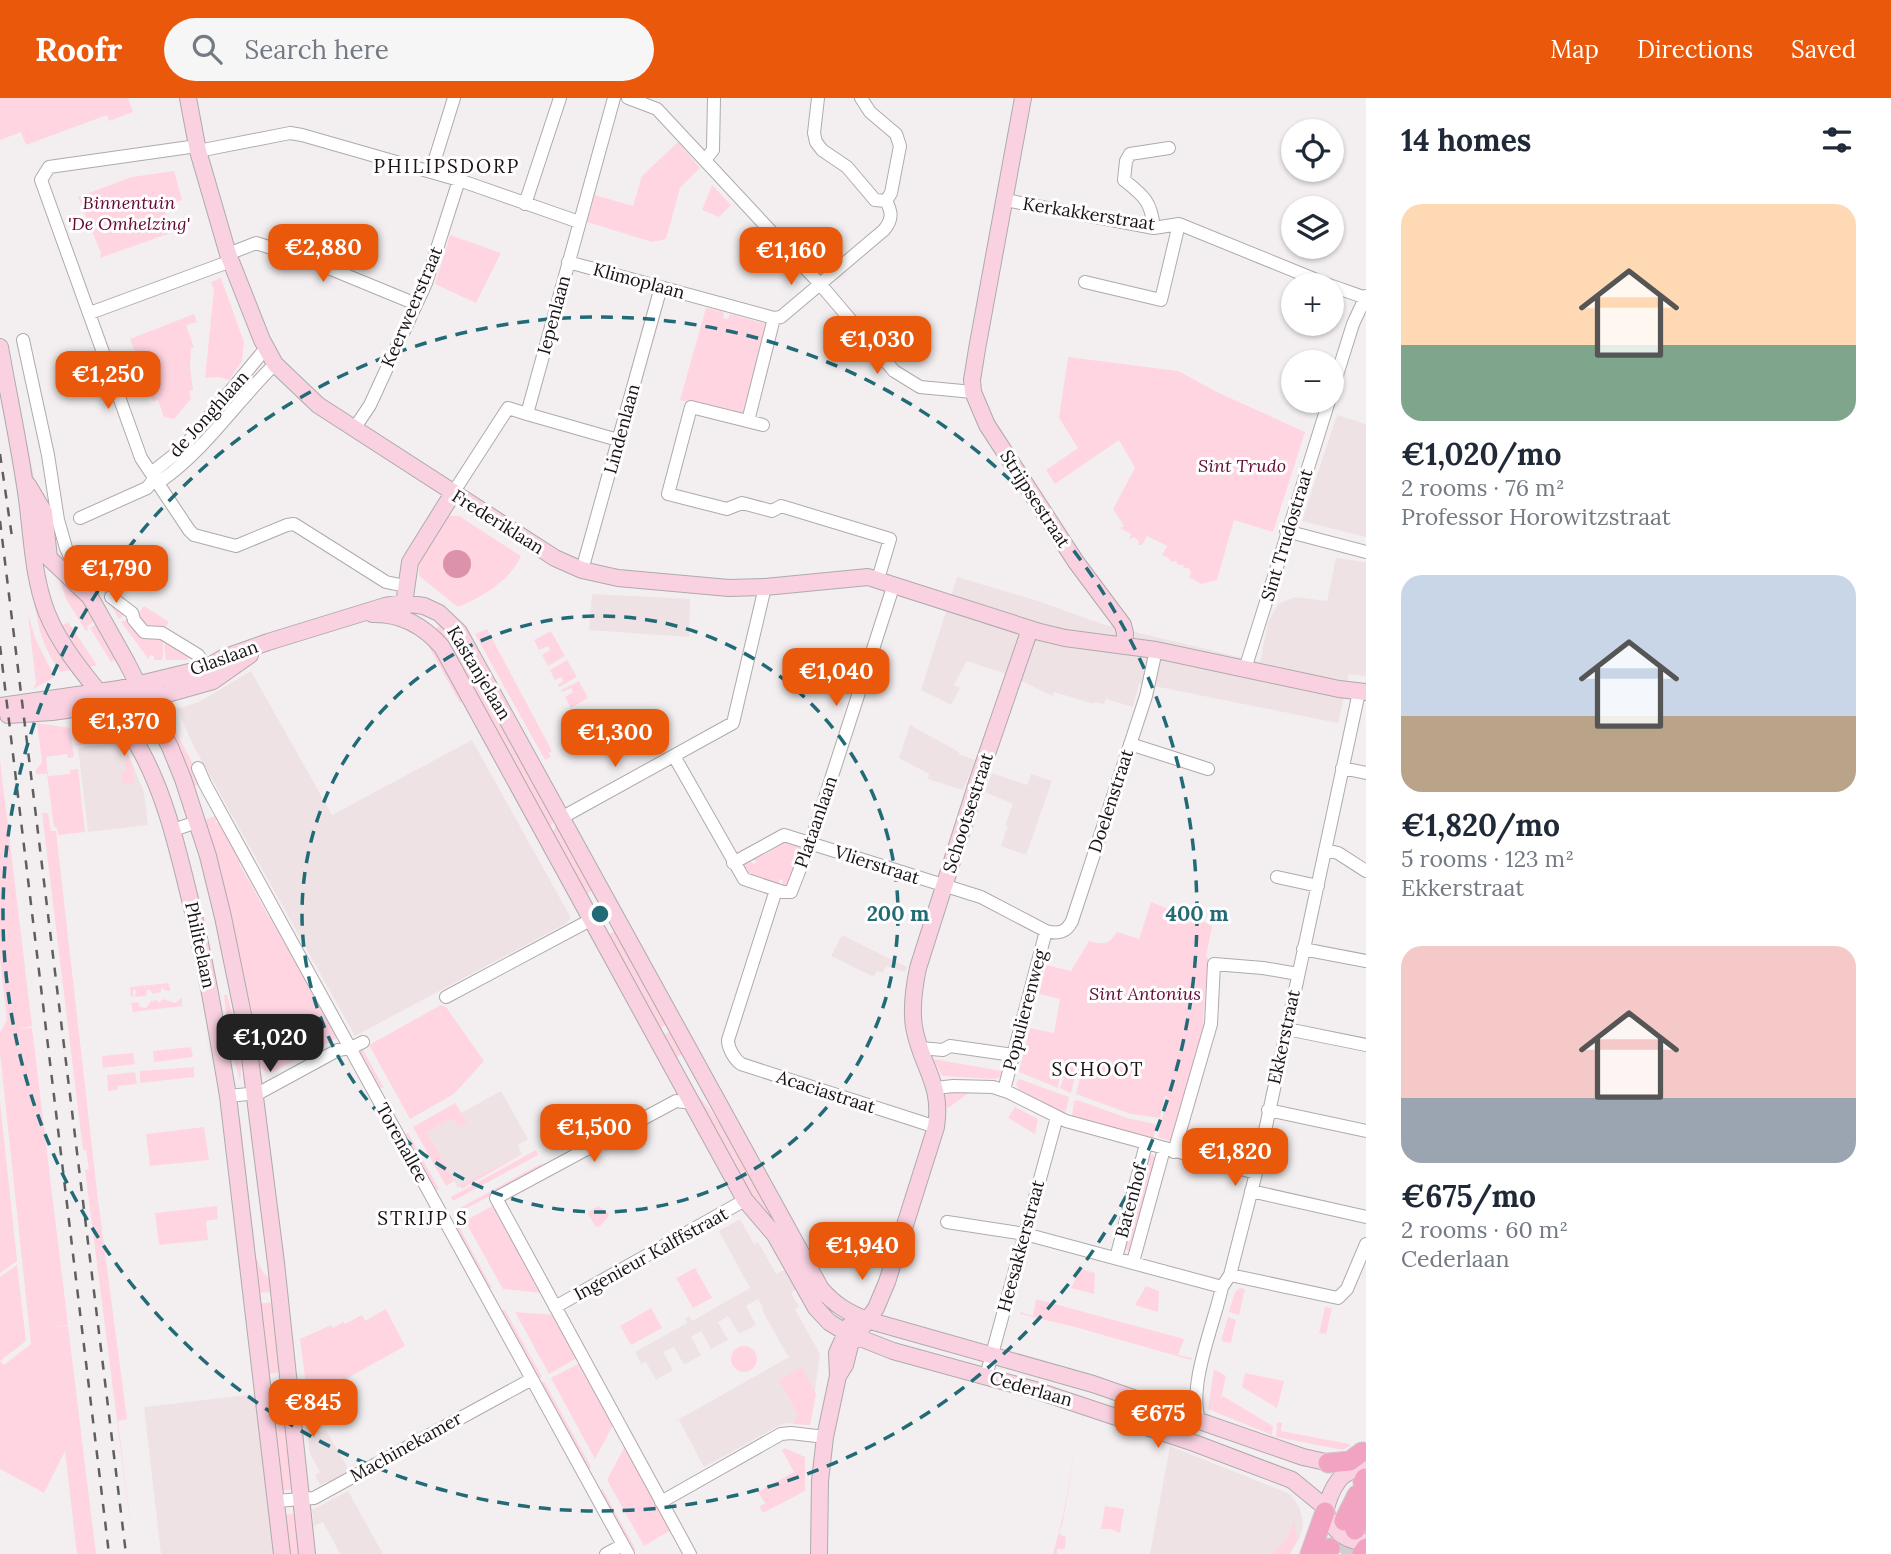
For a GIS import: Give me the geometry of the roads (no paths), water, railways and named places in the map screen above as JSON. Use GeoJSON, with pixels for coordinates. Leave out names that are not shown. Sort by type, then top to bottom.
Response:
{"type":"FeatureCollection","features":[{"type":"Feature","properties":{"kind":"main road"},"geometry":{"type":"LineString","coordinates":[[1328,1463],[1350,1461],[1363,1474],[1355,1531]]}},
{"type":"Feature","properties":{"kind":"main road"},"geometry":{"type":"LineString","coordinates":[[1320,1549],[1325,1510]]}},
{"type":"Feature","properties":{"kind":"main road"},"geometry":{"type":"LineString","coordinates":[[1362,1554],[1366,1548]]}},
{"type":"Feature","properties":{"kind":"street","name":"Frederiklaan"},"geometry":{"type":"LineString","coordinates":[[188,98],[198,148],[229,258],[275,364],[310,399],[545,552],[582,570],[618,578],[729,588],[765,587],[850,577],[878,579],[1030,629],[1065,638],[1124,646]]}},
{"type":"Feature","properties":{"kind":"street"},"geometry":{"type":"LineString","coordinates":[[431,172],[454,98]]}},
{"type":"Feature","properties":{"kind":"street"},"geometry":{"type":"LineString","coordinates":[[525,204],[560,98]]}},
{"type":"Feature","properties":{"kind":"street","name":"Iepenlaan"},"geometry":{"type":"LineString","coordinates":[[527,414],[614,98]]}},
{"type":"Feature","properties":{"kind":"street"},"geometry":{"type":"LineString","coordinates":[[628,98],[657,109],[820,284],[894,371],[907,381],[929,389],[973,392]]}},
{"type":"Feature","properties":{"kind":"street"},"geometry":{"type":"LineString","coordinates":[[705,160],[713,150],[714,98]]}},
{"type":"Feature","properties":{"kind":"street"},"geometry":{"type":"LineString","coordinates":[[818,98],[814,133],[816,142],[822,150],[847,167],[874,200],[886,201]]}},
{"type":"Feature","properties":{"kind":"street"},"geometry":{"type":"LineString","coordinates":[[861,98],[870,112],[896,134],[900,146],[891,193],[886,201]]}},
{"type":"Feature","properties":{"kind":"street","name":"Strijpsestraat"},"geometry":{"type":"LineString","coordinates":[[1023,98],[974,370],[973,392],[975,402],[996,440],[1076,562],[1123,625],[1124,646]]}},
{"type":"Feature","properties":{"kind":"street"},"geometry":{"type":"LineString","coordinates":[[405,586],[386,582],[294,524],[236,546],[194,535],[187,528],[141,458],[41,180],[49,167],[290,133],[459,180],[579,222]]}},
{"type":"Feature","properties":{"kind":"street"},"geometry":{"type":"LineString","coordinates":[[1154,228],[1152,208],[1143,195],[1124,180],[1126,161],[1130,154],[1170,148]]}},
{"type":"Feature","properties":{"kind":"street","name":"Keerweerstraat"},"geometry":{"type":"LineString","coordinates":[[354,429],[370,405],[416,304],[440,245],[459,180]]}},
{"type":"Feature","properties":{"kind":"street","name":"Kerkakkerstraat"},"geometry":{"type":"LineString","coordinates":[[1005,200],[1154,228],[1179,224],[1298,273]]}},
{"type":"Feature","properties":{"kind":"street"},"geometry":{"type":"LineString","coordinates":[[748,421],[774,318],[781,317],[890,222],[891,211],[886,201]]}},
{"type":"Feature","properties":{"kind":"street"},"geometry":{"type":"LineString","coordinates":[[1085,282],[1161,300],[1179,224]]}},
{"type":"Feature","properties":{"kind":"street"},"geometry":{"type":"LineString","coordinates":[[90,313],[229,258],[256,243],[309,260],[416,304]]}},
{"type":"Feature","properties":{"kind":"street","name":"Klimoplaan"},"geometry":{"type":"LineString","coordinates":[[568,262],[774,318]]}},
{"type":"Feature","properties":{"kind":"street","name":"Lindenlaan"},"geometry":{"type":"LineString","coordinates":[[582,570],[661,287]]}},
{"type":"Feature","properties":{"kind":"street","name":"Kerkakkerstraat"},"geometry":{"type":"LineString","coordinates":[[1344,290],[1366,297]]}},
{"type":"Feature","properties":{"kind":"street"},"geometry":{"type":"LineString","coordinates":[[1344,353],[1353,324],[1366,297]]}},
{"type":"Feature","properties":{"kind":"street"},"geometry":{"type":"LineString","coordinates":[[23,340],[48,455],[58,520],[70,558],[90,597]]}},
{"type":"Feature","properties":{"kind":"street","name":"Philitelaan"},"geometry":{"type":"LineString","coordinates":[[0,348],[24,477],[40,592],[57,633],[77,665],[112,697],[142,752],[173,830],[197,928],[220,1041],[228,1096],[282,1554]]}},
{"type":"Feature","properties":{"kind":"street","name":"de Jonghlaan"},"geometry":{"type":"LineString","coordinates":[[80,519],[147,488],[155,478],[162,480],[192,457],[266,348]]}},
{"type":"Feature","properties":{"kind":"street","name":"de Jonghlaan"},"geometry":{"type":"LineString","coordinates":[[222,412],[275,364]]}},
{"type":"Feature","properties":{"kind":"street"},"geometry":{"type":"LineString","coordinates":[[762,425],[691,407],[668,494],[727,509],[743,503],[772,511],[781,506],[890,539],[878,579]]}},
{"type":"Feature","properties":{"kind":"street"},"geometry":{"type":"LineString","coordinates":[[403,610],[410,562],[508,408],[618,440]]}},
{"type":"Feature","properties":{"kind":"street","name":"Sint Trudostraat"},"geometry":{"type":"LineString","coordinates":[[1245,669],[1325,413]]}},
{"type":"Feature","properties":{"kind":"street","name":"Philitelaan"},"geometry":{"type":"LineString","coordinates":[[24,477],[44,512],[49,558],[90,597],[170,747],[197,822],[223,917],[247,1034],[307,1554]]}},
{"type":"Feature","properties":{"kind":"street"},"geometry":{"type":"LineString","coordinates":[[1286,531],[1366,552]]}},
{"type":"Feature","properties":{"kind":"street","name":"Plataanlaan"},"geometry":{"type":"LineString","coordinates":[[776,890],[789,893],[794,888],[894,584]]}},
{"type":"Feature","properties":{"kind":"street"},"geometry":{"type":"LineString","coordinates":[[561,818],[734,722],[765,587]]}},
{"type":"Feature","properties":{"kind":"street"},"geometry":{"type":"LineString","coordinates":[[111,597],[132,613],[144,632],[162,633],[198,655],[209,674]]}},
{"type":"Feature","properties":{"kind":"street","name":"Kastanjelaan"},"geometry":{"type":"LineString","coordinates":[[356,615],[385,606],[403,610],[432,609],[459,632],[821,1289],[840,1308],[862,1318]]}},
{"type":"Feature","properties":{"kind":"street","name":"Kastanjelaan"},"geometry":{"type":"LineString","coordinates":[[403,610],[442,647],[745,1200],[775,1235],[816,1308],[829,1322],[850,1335]]}},
{"type":"Feature","properties":{"kind":"street","name":"Glaslaan"},"geometry":{"type":"LineString","coordinates":[[112,697],[209,674],[268,642],[356,615]]}},
{"type":"Feature","properties":{"kind":"street","name":"Schootsestraat"},"geometry":{"type":"LineString","coordinates":[[819,1554],[820,1481],[825,1437],[838,1376],[845,1365],[850,1335],[862,1318],[880,1301],[936,1127],[939,1105],[936,1088],[914,1026],[914,990],[918,968],[1030,629]]}},
{"type":"Feature","properties":{"kind":"street"},"geometry":{"type":"LineString","coordinates":[[1124,646],[1156,650],[1363,692]]}},
{"type":"Feature","properties":{"kind":"street","name":"Doelenstraat"},"geometry":{"type":"LineString","coordinates":[[1046,931],[1060,933],[1070,925],[1146,696],[1156,650]]}},
{"type":"Feature","properties":{"kind":"street"},"geometry":{"type":"LineString","coordinates":[[62,698],[75,685],[77,665]]}},
{"type":"Feature","properties":{"kind":"street","name":"Ekkerstraat"},"geometry":{"type":"LineString","coordinates":[[1199,1420],[1196,1410],[1200,1378],[1222,1287],[1230,1275],[1256,1173],[1342,768],[1363,692]]}},
{"type":"Feature","properties":{"kind":"street"},"geometry":{"type":"LineString","coordinates":[[0,706],[62,698],[112,697]]}},
{"type":"Feature","properties":{"kind":"street"},"geometry":{"type":"LineString","coordinates":[[0,715],[51,712],[112,697]]}},
{"type":"Feature","properties":{"kind":"street"},"geometry":{"type":"LineString","coordinates":[[1130,744],[1209,769]]}},
{"type":"Feature","properties":{"kind":"street"},"geometry":{"type":"LineString","coordinates":[[676,755],[733,863],[746,880],[776,890]]}},
{"type":"Feature","properties":{"kind":"street","name":"Torenallee"},"geometry":{"type":"LineString","coordinates":[[198,768],[357,1045],[532,1379],[625,1549]]}},
{"type":"Feature","properties":{"kind":"street"},"geometry":{"type":"LineString","coordinates":[[1342,768],[1366,773]]}},
{"type":"Feature","properties":{"kind":"street"},"geometry":{"type":"LineString","coordinates":[[173,830],[197,822]]}},
{"type":"Feature","properties":{"kind":"street","name":"Vlierstraat"},"geometry":{"type":"LineString","coordinates":[[733,863],[784,835],[994,901],[1046,931]]}},
{"type":"Feature","properties":{"kind":"street"},"geometry":{"type":"LineString","coordinates":[[1325,850],[1338,853],[1366,872]]}},
{"type":"Feature","properties":{"kind":"street"},"geometry":{"type":"LineString","coordinates":[[1277,877],[1318,886]]}},
{"type":"Feature","properties":{"kind":"street","name":"Acaciastraat"},"geometry":{"type":"LineString","coordinates":[[776,890],[727,1042],[736,1060],[741,1064],[936,1127]]}},
{"type":"Feature","properties":{"kind":"street"},"geometry":{"type":"LineString","coordinates":[[446,997],[611,909]]}},
{"type":"Feature","properties":{"kind":"street","name":"Populierenweg"},"geometry":{"type":"LineString","coordinates":[[1004,1090],[1046,931]]}},
{"type":"Feature","properties":{"kind":"street"},"geometry":{"type":"LineString","coordinates":[[1304,949],[1366,961]]}},
{"type":"Feature","properties":{"kind":"street","name":"Batenhof"},"geometry":{"type":"LineString","coordinates":[[1133,1262],[1210,1024],[1214,964],[1298,974]]}},
{"type":"Feature","properties":{"kind":"street"},"geometry":{"type":"LineString","coordinates":[[1287,1029],[1366,1045]]}},
{"type":"Feature","properties":{"kind":"street"},"geometry":{"type":"LineString","coordinates":[[228,1096],[254,1094],[338,1050],[357,1045]]}},
{"type":"Feature","properties":{"kind":"street"},"geometry":{"type":"LineString","coordinates":[[920,1048],[943,1051],[950,1046],[1013,1055]]}},
{"type":"Feature","properties":{"kind":"street"},"geometry":{"type":"LineString","coordinates":[[936,1088],[982,1086],[1004,1090],[1057,1117],[1256,1173]]}},
{"type":"Feature","properties":{"kind":"street"},"geometry":{"type":"LineString","coordinates":[[690,1554],[496,1198],[673,1103],[692,1103]]}},
{"type":"Feature","properties":{"kind":"street"},"geometry":{"type":"LineString","coordinates":[[1268,1110],[1366,1131]]}},
{"type":"Feature","properties":{"kind":"street","name":"Heesakkerstraat"},"geometry":{"type":"LineString","coordinates":[[986,1376],[1057,1117]]}},
{"type":"Feature","properties":{"kind":"street","name":"Batenhof"},"geometry":{"type":"LineString","coordinates":[[1116,1258],[1146,1144]]}},
{"type":"Feature","properties":{"kind":"street"},"geometry":{"type":"LineString","coordinates":[[1251,1192],[1366,1217]]}},
{"type":"Feature","properties":{"kind":"street","name":"Ingenieur Kalffstraat"},"geometry":{"type":"LineString","coordinates":[[555,1307],[745,1200]]}},
{"type":"Feature","properties":{"kind":"street","name":"Batenhof"},"geometry":{"type":"LineString","coordinates":[[947,1222],[1025,1234],[1222,1287]]}},
{"type":"Feature","properties":{"kind":"street"},"geometry":{"type":"LineString","coordinates":[[1230,1275],[1338,1298],[1347,1289],[1366,1244]]}},
{"type":"Feature","properties":{"kind":"street","name":"Cederlaan"},"geometry":{"type":"LineString","coordinates":[[862,1318],[1093,1384],[1303,1458],[1328,1463]]}},
{"type":"Feature","properties":{"kind":"street","name":"Cederlaan"},"geometry":{"type":"LineString","coordinates":[[850,1335],[893,1351],[1110,1414],[1292,1480],[1325,1510],[1333,1528],[1343,1536],[1355,1531]]}},
{"type":"Feature","properties":{"kind":"street","name":"Machinekamer"},"geometry":{"type":"LineString","coordinates":[[276,1501],[314,1497],[532,1379]]}},
{"type":"Feature","properties":{"kind":"street"},"geometry":{"type":"LineString","coordinates":[[661,1502],[781,1434],[825,1437]]}},
{"type":"Feature","properties":{"kind":"street"},"geometry":{"type":"LineString","coordinates":[[1325,1510],[1331,1492],[1344,1472],[1363,1474]]}},
{"type":"Feature","properties":{"kind":"street"},"geometry":{"type":"LineString","coordinates":[[606,1554],[625,1549]]}},
{"type":"Feature","properties":{"kind":"street"},"geometry":{"type":"LineString","coordinates":[[1299,1554],[1320,1549]]}},
{"type":"Feature","properties":{"kind":"tunnel"},"geometry":{"type":"LineString","coordinates":[[1342,1554],[1355,1530]]}},
{"type":"Feature","properties":{"kind":"railway"},"geometry":{"type":"LineString","coordinates":[[0,454],[12,537]]}},
{"type":"Feature","properties":{"kind":"railway"},"geometry":{"type":"LineString","coordinates":[[0,521],[126,1554]]}},
{"type":"Feature","properties":{"kind":"railway"},"geometry":{"type":"LineString","coordinates":[[0,646],[109,1554]]}},
{"type":"Feature","properties":{"kind":"district","name":"PHILIPSDORP"},"geometry":{"type":"Point","coordinates":[447,166]}},
{"type":"Feature","properties":{"kind":"district","name":"SCHOOT"},"geometry":{"type":"Point","coordinates":[1098,1069]}},
{"type":"Feature","properties":{"kind":"district","name":"STRIJP S"},"geometry":{"type":"Point","coordinates":[423,1218]}},
{"type":"Feature","properties":{"kind":"park label","name":"Binnentuin 'De Omhelzing'"},"geometry":{"type":"Point","coordinates":[129,213]}},
{"type":"Feature","properties":{"kind":"park label","name":"Sint Trudo"},"geometry":{"type":"Point","coordinates":[1242,466]}},
{"type":"Feature","properties":{"kind":"park label","name":"Sint Antonius"},"geometry":{"type":"Point","coordinates":[1145,994]}}]}
